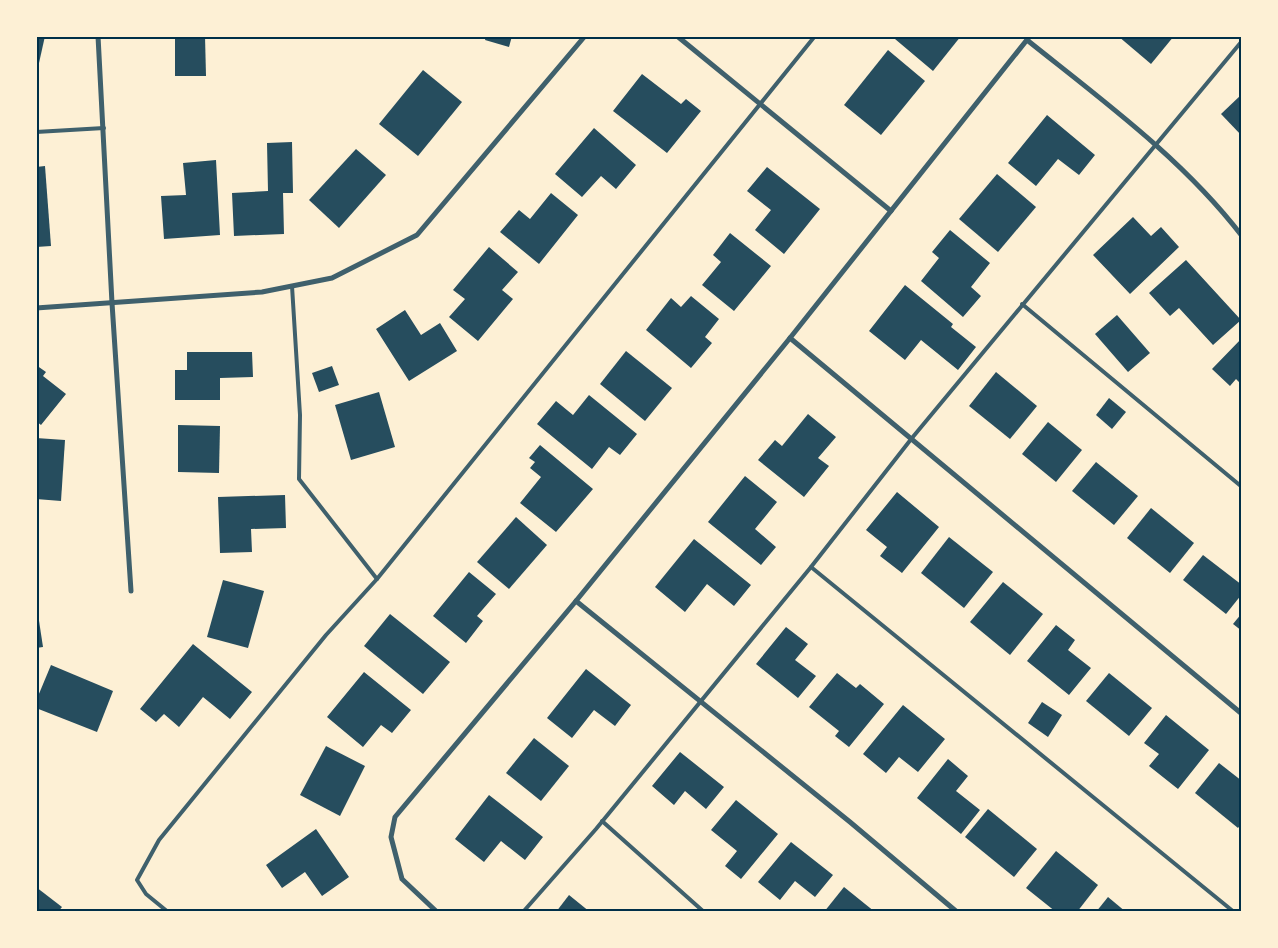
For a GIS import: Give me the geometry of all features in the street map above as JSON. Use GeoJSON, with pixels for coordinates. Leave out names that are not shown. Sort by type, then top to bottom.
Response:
{"type":"FeatureCollection","features":[{"type":"Feature","properties":{"kind":"street"},"geometry":{"type":"LineString","coordinates":[[98,36],[112,303],[131,591]]}},
{"type":"Feature","properties":{"kind":"street"},"geometry":{"type":"LineString","coordinates":[[36,308],[262,292],[332,278],[417,234],[585,36]]}},
{"type":"Feature","properties":{"kind":"street"},"geometry":{"type":"LineString","coordinates":[[677,36],[891,210]]}},
{"type":"Feature","properties":{"kind":"street"},"geometry":{"type":"LineString","coordinates":[[435,910],[402,879],[391,837],[395,817],[576,601],[790,338],[1028,38],[1198,183],[1242,236]]}},
{"type":"Feature","properties":{"kind":"street"},"geometry":{"type":"LineString","coordinates":[[790,338],[1242,714]]}},
{"type":"Feature","properties":{"kind":"street"},"geometry":{"type":"LineString","coordinates":[[576,601],[850,822],[957,912]]}},
{"type":"Feature","properties":{"kind":"lane"},"geometry":{"type":"LineString","coordinates":[[168,912],[146,894],[137,880],[148,856],[159,840],[326,635],[377,579],[815,36]]}},
{"type":"Feature","properties":{"kind":"lane"},"geometry":{"type":"LineString","coordinates":[[523,912],[602,821],[810,568],[912,438],[1242,41]]}},
{"type":"Feature","properties":{"kind":"lane"},"geometry":{"type":"LineString","coordinates":[[36,132],[104,128]]}},
{"type":"Feature","properties":{"kind":"lane"},"geometry":{"type":"LineString","coordinates":[[292,286],[300,415],[300,478],[377,579]]}},
{"type":"Feature","properties":{"kind":"lane"},"geometry":{"type":"LineString","coordinates":[[1022,304],[1242,487]]}},
{"type":"Feature","properties":{"kind":"lane"},"geometry":{"type":"LineString","coordinates":[[810,568],[1234,912]]}},
{"type":"Feature","properties":{"kind":"lane"},"geometry":{"type":"LineString","coordinates":[[602,821],[704,912]]}},
{"type":"Feature","properties":{"kind":"building"},"geometry":{"type":"Polygon","coordinates":[[[36,36],[45,36],[37,72],[36,72],[36,36]]]}},
{"type":"Feature","properties":{"kind":"building"},"geometry":{"type":"Polygon","coordinates":[[[175,36],[205,36],[206,76],[175,76],[175,36]]]}},
{"type":"Feature","properties":{"kind":"building"},"geometry":{"type":"Polygon","coordinates":[[[486,36],[512,36],[509,47],[485,40],[486,36]]]}},
{"type":"Feature","properties":{"kind":"building"},"geometry":{"type":"Polygon","coordinates":[[[897,36],[961,36],[933,71],[895,39],[897,36]]]}},
{"type":"Feature","properties":{"kind":"building"},"geometry":{"type":"Polygon","coordinates":[[[1118,36],[1174,36],[1151,64],[1118,36]]]}},
{"type":"Feature","properties":{"kind":"building"},"geometry":{"type":"Polygon","coordinates":[[[888,50],[925,81],[881,135],[844,105],[888,50]]]}},
{"type":"Feature","properties":{"kind":"building"},"geometry":{"type":"Polygon","coordinates":[[[423,70],[462,102],[418,156],[379,124],[423,70]]]}},
{"type":"Feature","properties":{"kind":"building"},"geometry":{"type":"Polygon","coordinates":[[[642,74],[681,104],[686,99],[701,111],[667,153],[613,111],[642,74]]]}},
{"type":"Feature","properties":{"kind":"building"},"geometry":{"type":"Polygon","coordinates":[[[1242,94],[1242,136],[1221,114],[1242,94]]]}},
{"type":"Feature","properties":{"kind":"building"},"geometry":{"type":"Polygon","coordinates":[[[1047,115],[1095,155],[1079,175],[1058,159],[1036,186],[1008,163],[1047,115]]]}},
{"type":"Feature","properties":{"kind":"building"},"geometry":{"type":"Polygon","coordinates":[[[594,128],[636,165],[616,189],[601,176],[582,197],[555,174],[594,128]]]}},
{"type":"Feature","properties":{"kind":"building"},"geometry":{"type":"Polygon","coordinates":[[[292,142],[293,193],[283,193],[284,234],[234,236],[232,193],[268,191],[267,143],[292,142]]]}},
{"type":"Feature","properties":{"kind":"building"},"geometry":{"type":"Polygon","coordinates":[[[356,149],[386,175],[339,228],[309,200],[356,149]]]}},
{"type":"Feature","properties":{"kind":"building"},"geometry":{"type":"Polygon","coordinates":[[[216,160],[220,235],[164,239],[161,196],[186,195],[183,163],[216,160]]]}},
{"type":"Feature","properties":{"kind":"building"},"geometry":{"type":"Polygon","coordinates":[[[45,166],[51,246],[36,247],[36,167],[45,166]]]}},
{"type":"Feature","properties":{"kind":"building"},"geometry":{"type":"Polygon","coordinates":[[[767,167],[820,209],[784,254],[755,230],[771,210],[747,191],[767,167]]]}},
{"type":"Feature","properties":{"kind":"building"},"geometry":{"type":"Polygon","coordinates":[[[997,174],[1036,207],[998,252],[959,219],[997,174]]]}},
{"type":"Feature","properties":{"kind":"building"},"geometry":{"type":"Polygon","coordinates":[[[551,193],[578,215],[539,264],[500,232],[519,210],[530,219],[551,193]]]}},
{"type":"Feature","properties":{"kind":"building"},"geometry":{"type":"Polygon","coordinates":[[[1133,217],[1151,236],[1161,227],[1179,247],[1130,294],[1093,255],[1133,217]]]}},
{"type":"Feature","properties":{"kind":"building"},"geometry":{"type":"Polygon","coordinates":[[[950,230],[990,263],[971,287],[981,296],[963,317],[921,281],[939,258],[932,252],[950,230]]]}},
{"type":"Feature","properties":{"kind":"building"},"geometry":{"type":"Polygon","coordinates":[[[730,233],[771,266],[734,311],[702,285],[721,262],[713,255],[730,233]]]}},
{"type":"Feature","properties":{"kind":"building"},"geometry":{"type":"Polygon","coordinates":[[[489,247],[518,272],[502,290],[513,299],[478,341],[449,317],[465,299],[453,290],[489,247]]]}},
{"type":"Feature","properties":{"kind":"building"},"geometry":{"type":"Polygon","coordinates":[[[1186,260],[1241,320],[1213,345],[1179,308],[1170,316],[1149,293],[1186,260]]]}},
{"type":"Feature","properties":{"kind":"building"},"geometry":{"type":"Polygon","coordinates":[[[905,285],[953,324],[951,327],[976,347],[958,370],[921,340],[905,360],[869,331],[905,285]]]}},
{"type":"Feature","properties":{"kind":"building"},"geometry":{"type":"Polygon","coordinates":[[[691,296],[719,319],[705,337],[712,343],[691,368],[646,330],[671,298],[681,307],[691,296]]]}},
{"type":"Feature","properties":{"kind":"building"},"geometry":{"type":"Polygon","coordinates":[[[405,310],[421,335],[440,323],[457,351],[409,381],[376,329],[405,310]]]}},
{"type":"Feature","properties":{"kind":"building"},"geometry":{"type":"Polygon","coordinates":[[[1117,315],[1150,353],[1128,372],[1095,334],[1117,315]]]}},
{"type":"Feature","properties":{"kind":"building"},"geometry":{"type":"Polygon","coordinates":[[[1242,338],[1242,385],[1236,379],[1230,386],[1212,369],[1242,338]]]}},
{"type":"Feature","properties":{"kind":"building"},"geometry":{"type":"Polygon","coordinates":[[[626,351],[672,388],[645,421],[600,384],[626,351]]]}},
{"type":"Feature","properties":{"kind":"building"},"geometry":{"type":"Polygon","coordinates":[[[187,352],[252,352],[253,377],[220,378],[220,400],[175,400],[175,370],[187,370],[187,352]]]}},
{"type":"Feature","properties":{"kind":"building"},"geometry":{"type":"Polygon","coordinates":[[[36,365],[46,372],[43,376],[66,394],[41,425],[36,421],[36,365]]]}},
{"type":"Feature","properties":{"kind":"building"},"geometry":{"type":"Polygon","coordinates":[[[332,366],[339,385],[319,392],[312,373],[332,366]]]}},
{"type":"Feature","properties":{"kind":"building"},"geometry":{"type":"Polygon","coordinates":[[[996,372],[1037,406],[1010,439],[969,406],[996,372]]]}},
{"type":"Feature","properties":{"kind":"building"},"geometry":{"type":"Polygon","coordinates":[[[379,392],[395,447],[351,460],[335,405],[379,392]]]}},
{"type":"Feature","properties":{"kind":"building"},"geometry":{"type":"Polygon","coordinates":[[[589,395],[637,434],[620,455],[609,447],[592,469],[537,424],[556,401],[573,415],[589,395]]]}},
{"type":"Feature","properties":{"kind":"building"},"geometry":{"type":"Polygon","coordinates":[[[1109,398],[1126,412],[1112,429],[1096,415],[1109,398]]]}},
{"type":"Feature","properties":{"kind":"building"},"geometry":{"type":"Polygon","coordinates":[[[808,414],[836,437],[818,458],[829,466],[804,497],[758,460],[775,440],[782,446],[808,414]]]}},
{"type":"Feature","properties":{"kind":"building"},"geometry":{"type":"Polygon","coordinates":[[[1048,422],[1082,450],[1056,482],[1022,454],[1048,422]]]}},
{"type":"Feature","properties":{"kind":"building"},"geometry":{"type":"Polygon","coordinates":[[[178,425],[220,426],[219,473],[178,472],[178,425]]]}},
{"type":"Feature","properties":{"kind":"building"},"geometry":{"type":"Polygon","coordinates":[[[36,438],[65,440],[61,501],[36,499],[36,438]]]}},
{"type":"Feature","properties":{"kind":"building"},"geometry":{"type":"Polygon","coordinates":[[[540,445],[593,489],[556,532],[520,503],[541,477],[530,468],[535,462],[529,458],[540,445]]]}},
{"type":"Feature","properties":{"kind":"building"},"geometry":{"type":"Polygon","coordinates":[[[1096,462],[1138,496],[1114,525],[1072,491],[1096,462]]]}},
{"type":"Feature","properties":{"kind":"building"},"geometry":{"type":"Polygon","coordinates":[[[745,476],[777,502],[755,529],[776,547],[761,565],[708,522],[745,476]]]}},
{"type":"Feature","properties":{"kind":"building"},"geometry":{"type":"Polygon","coordinates":[[[897,492],[939,527],[902,573],[880,556],[887,547],[866,530],[897,492]]]}},
{"type":"Feature","properties":{"kind":"building"},"geometry":{"type":"Polygon","coordinates":[[[285,495],[286,528],[251,529],[252,552],[220,553],[218,497],[285,495]]]}},
{"type":"Feature","properties":{"kind":"building"},"geometry":{"type":"Polygon","coordinates":[[[1151,508],[1194,543],[1170,573],[1127,538],[1151,508]]]}},
{"type":"Feature","properties":{"kind":"building"},"geometry":{"type":"Polygon","coordinates":[[[516,517],[547,545],[509,589],[477,562],[516,517]]]}},
{"type":"Feature","properties":{"kind":"building"},"geometry":{"type":"Polygon","coordinates":[[[949,537],[993,572],[964,608],[921,573],[949,537]]]}},
{"type":"Feature","properties":{"kind":"building"},"geometry":{"type":"Polygon","coordinates":[[[694,539],[751,585],[734,606],[707,584],[685,612],[655,587],[694,539]]]}},
{"type":"Feature","properties":{"kind":"building"},"geometry":{"type":"Polygon","coordinates":[[[1203,555],[1242,585],[1242,594],[1226,614],[1183,580],[1203,555]]]}},
{"type":"Feature","properties":{"kind":"building"},"geometry":{"type":"Polygon","coordinates":[[[469,572],[496,594],[477,616],[483,621],[466,643],[433,616],[469,572]]]}},
{"type":"Feature","properties":{"kind":"building"},"geometry":{"type":"Polygon","coordinates":[[[223,580],[264,591],[248,648],[207,637],[223,580]]]}},
{"type":"Feature","properties":{"kind":"building"},"geometry":{"type":"Polygon","coordinates":[[[1003,582],[1043,614],[1010,655],[970,622],[1003,582]]]}},
{"type":"Feature","properties":{"kind":"building"},"geometry":{"type":"Polygon","coordinates":[[[36,601],[43,647],[36,648],[36,601]]]}},
{"type":"Feature","properties":{"kind":"building"},"geometry":{"type":"Polygon","coordinates":[[[1242,613],[1242,631],[1233,624],[1242,613]]]}},
{"type":"Feature","properties":{"kind":"building"},"geometry":{"type":"Polygon","coordinates":[[[390,614],[450,662],[423,694],[364,646],[390,614]]]}},
{"type":"Feature","properties":{"kind":"building"},"geometry":{"type":"Polygon","coordinates":[[[1056,625],[1075,640],[1068,650],[1091,668],[1069,695],[1027,661],[1056,625]]]}},
{"type":"Feature","properties":{"kind":"building"},"geometry":{"type":"Polygon","coordinates":[[[786,627],[808,644],[795,660],[816,676],[798,698],[756,664],[786,627]]]}},
{"type":"Feature","properties":{"kind":"building"},"geometry":{"type":"Polygon","coordinates":[[[193,644],[252,692],[230,719],[203,697],[179,727],[164,714],[156,722],[140,709],[193,644]]]}},
{"type":"Feature","properties":{"kind":"building"},"geometry":{"type":"Polygon","coordinates":[[[51,665],[113,691],[97,732],[36,708],[36,701],[51,665]]]}},
{"type":"Feature","properties":{"kind":"building"},"geometry":{"type":"Polygon","coordinates":[[[586,669],[631,705],[615,726],[594,710],[572,738],[547,718],[586,669]]]}},
{"type":"Feature","properties":{"kind":"building"},"geometry":{"type":"Polygon","coordinates":[[[364,672],[411,710],[392,733],[381,725],[363,747],[327,717],[364,672]]]}},
{"type":"Feature","properties":{"kind":"building"},"geometry":{"type":"Polygon","coordinates":[[[837,673],[856,688],[860,684],[884,704],[849,747],[835,736],[839,731],[809,707],[837,673]]]}},
{"type":"Feature","properties":{"kind":"building"},"geometry":{"type":"Polygon","coordinates":[[[1109,673],[1152,708],[1129,736],[1086,701],[1109,673]]]}},
{"type":"Feature","properties":{"kind":"building"},"geometry":{"type":"Polygon","coordinates":[[[1042,702],[1062,715],[1048,737],[1028,723],[1042,702]]]}},
{"type":"Feature","properties":{"kind":"building"},"geometry":{"type":"Polygon","coordinates":[[[903,705],[945,739],[918,772],[899,757],[886,773],[863,754],[903,705]]]}},
{"type":"Feature","properties":{"kind":"building"},"geometry":{"type":"Polygon","coordinates":[[[1166,715],[1209,750],[1178,789],[1149,766],[1159,754],[1144,743],[1166,715]]]}},
{"type":"Feature","properties":{"kind":"building"},"geometry":{"type":"Polygon","coordinates":[[[534,738],[569,766],[541,801],[506,773],[534,738]]]}},
{"type":"Feature","properties":{"kind":"building"},"geometry":{"type":"Polygon","coordinates":[[[326,746],[365,766],[340,816],[300,795],[326,746]]]}},
{"type":"Feature","properties":{"kind":"building"},"geometry":{"type":"Polygon","coordinates":[[[680,752],[724,787],[706,809],[685,791],[674,805],[652,786],[680,752]]]}},
{"type":"Feature","properties":{"kind":"building"},"geometry":{"type":"Polygon","coordinates":[[[948,759],[968,776],[956,791],[980,810],[961,834],[917,798],[948,759]]]}},
{"type":"Feature","properties":{"kind":"building"},"geometry":{"type":"Polygon","coordinates":[[[1219,763],[1242,781],[1242,823],[1238,828],[1195,793],[1219,763]]]}},
{"type":"Feature","properties":{"kind":"building"},"geometry":{"type":"Polygon","coordinates":[[[489,795],[543,837],[525,860],[501,841],[484,862],[455,839],[489,795]]]}},
{"type":"Feature","properties":{"kind":"building"},"geometry":{"type":"Polygon","coordinates":[[[736,800],[778,834],[741,879],[725,866],[737,851],[711,830],[736,800]]]}},
{"type":"Feature","properties":{"kind":"building"},"geometry":{"type":"Polygon","coordinates":[[[988,809],[1037,849],[1014,877],[965,837],[988,809]]]}},
{"type":"Feature","properties":{"kind":"building"},"geometry":{"type":"Polygon","coordinates":[[[316,829],[349,877],[322,896],[305,872],[282,888],[266,865],[316,829]]]}},
{"type":"Feature","properties":{"kind":"building"},"geometry":{"type":"Polygon","coordinates":[[[791,842],[833,875],[815,897],[795,881],[780,900],[758,882],[791,842]]]}},
{"type":"Feature","properties":{"kind":"building"},"geometry":{"type":"Polygon","coordinates":[[[1056,851],[1098,885],[1077,912],[1056,912],[1026,888],[1056,851]]]}},
{"type":"Feature","properties":{"kind":"building"},"geometry":{"type":"Polygon","coordinates":[[[36,887],[62,907],[58,912],[36,912],[36,887]]]}},
{"type":"Feature","properties":{"kind":"building"},"geometry":{"type":"Polygon","coordinates":[[[844,887],[875,912],[824,912],[844,887]]]}},
{"type":"Feature","properties":{"kind":"building"},"geometry":{"type":"Polygon","coordinates":[[[569,895],[590,912],[556,912],[569,895]]]}},
{"type":"Feature","properties":{"kind":"building"},"geometry":{"type":"Polygon","coordinates":[[[1108,897],[1126,912],[1096,912],[1108,897]]]}}]}
